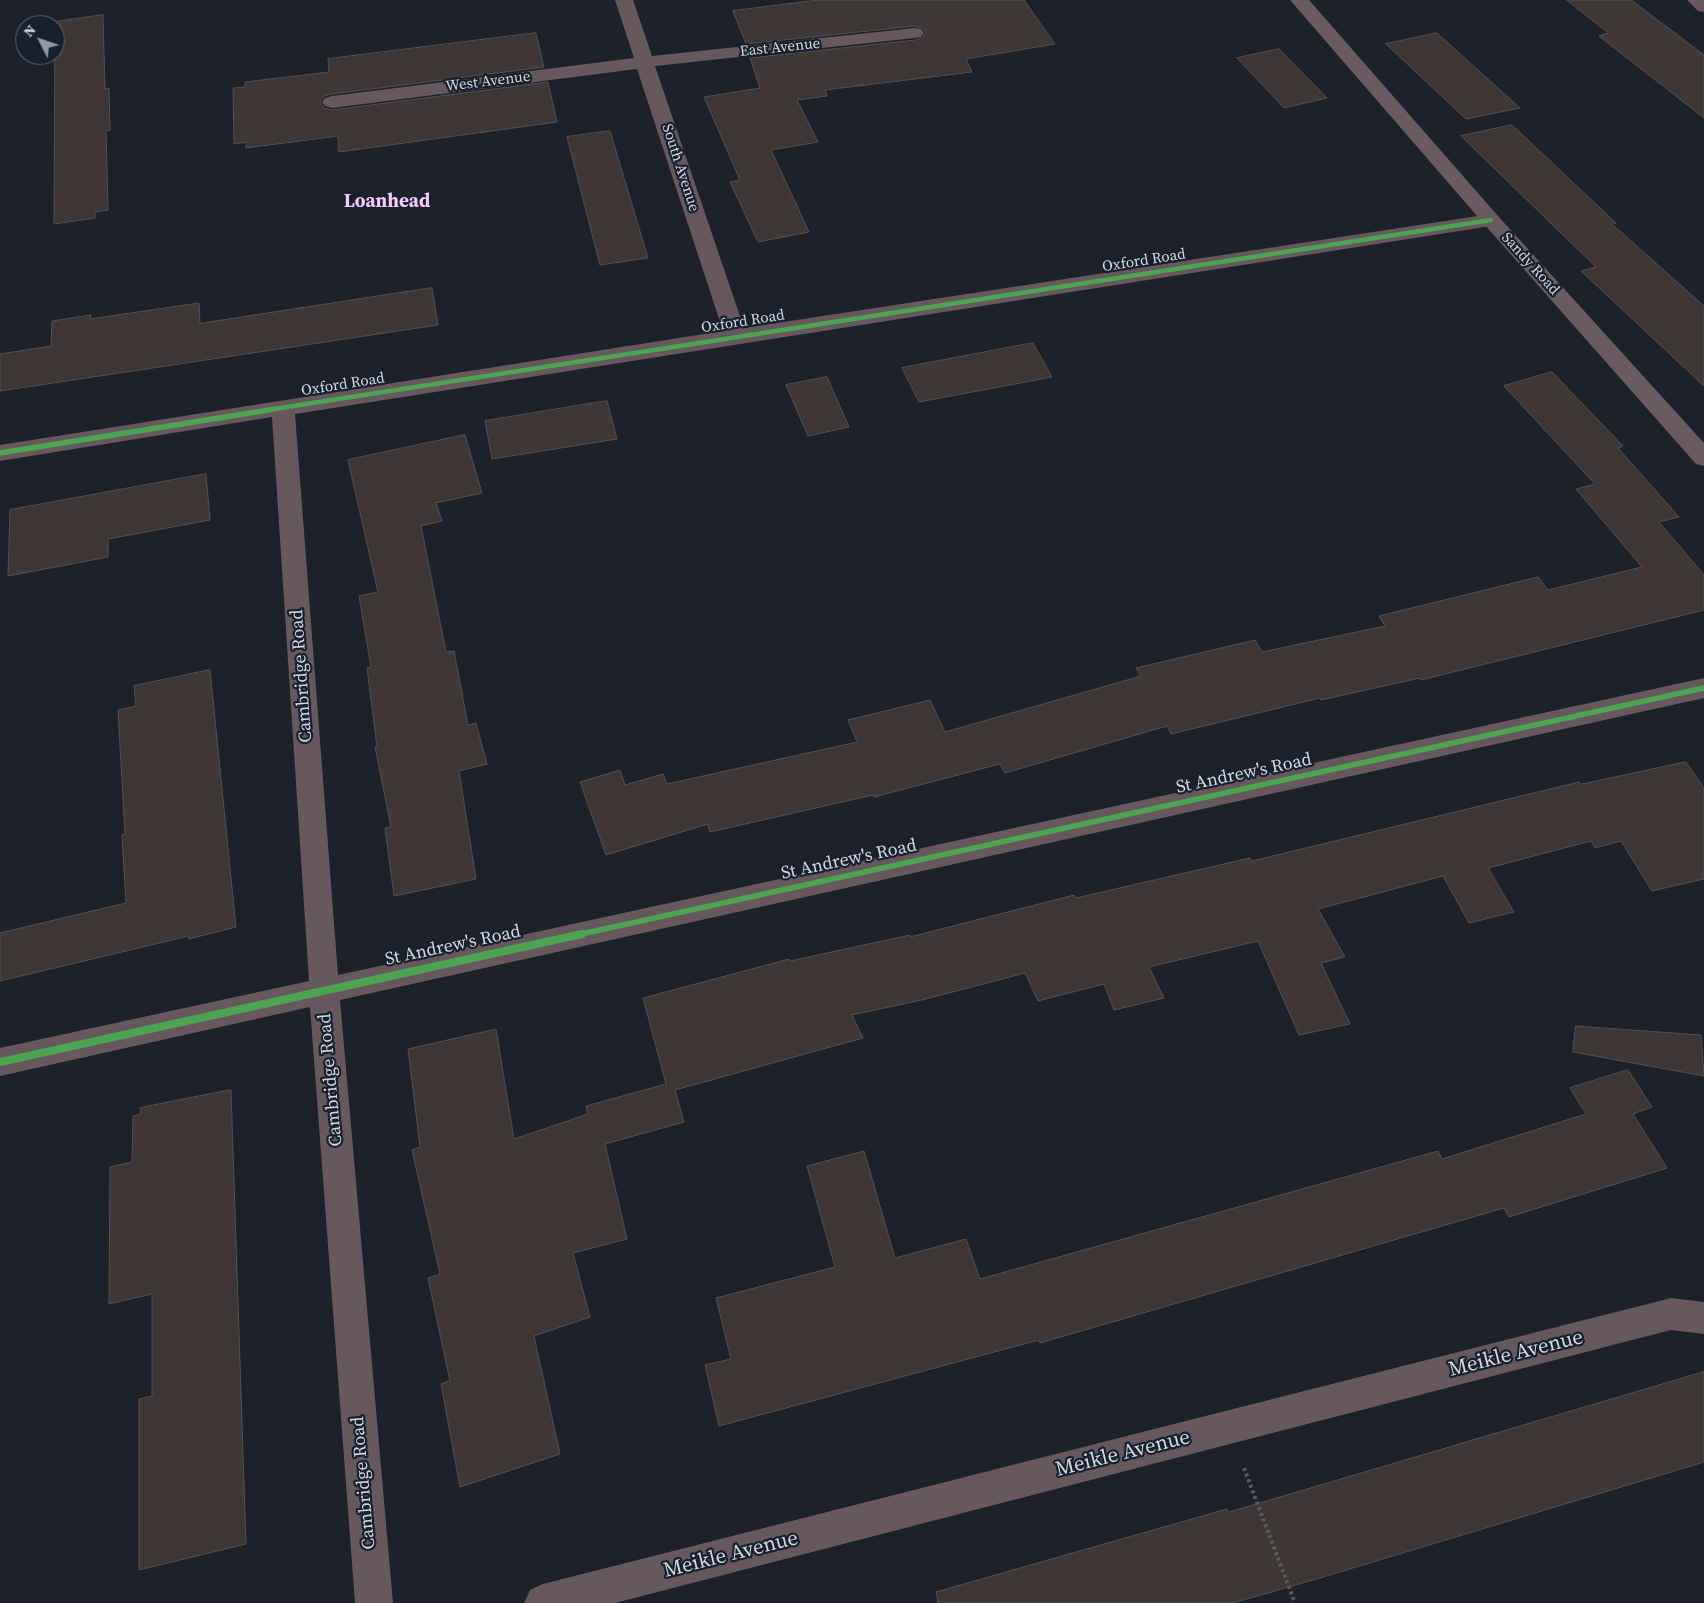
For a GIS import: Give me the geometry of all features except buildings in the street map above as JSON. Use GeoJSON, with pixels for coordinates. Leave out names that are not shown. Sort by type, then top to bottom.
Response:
{"type":"FeatureCollection","features":[{"type":"Feature","properties":{"kind":"main road","name":"Sandy Road"},"geometry":{"type":"LineString","coordinates":[[1298,0],[1491,220],[1704,458]]}},
{"type":"Feature","properties":{"kind":"street","name":"South Avenue"},"geometry":{"type":"LineString","coordinates":[[624,0],[736,336]]}},
{"type":"Feature","properties":{"kind":"street"},"geometry":{"type":"LineString","coordinates":[[1696,0],[1704,7]]}},
{"type":"Feature","properties":{"kind":"street","name":"East Avenue"},"geometry":{"type":"LineString","coordinates":[[644,62],[916,33]]}},
{"type":"Feature","properties":{"kind":"street","name":"West Avenue"},"geometry":{"type":"LineString","coordinates":[[332,102],[644,62]]}},
{"type":"Feature","properties":{"kind":"street","name":"Oxford Road"},"geometry":{"type":"LineString","coordinates":[[0,453],[736,336],[1491,220]]}},
{"type":"Feature","properties":{"kind":"street","name":"Cambridge Road"},"geometry":{"type":"LineString","coordinates":[[283,407],[324,990],[374,1603]]}},
{"type":"Feature","properties":{"kind":"street","name":"St Andrew's Road"},"geometry":{"type":"LineString","coordinates":[[0,1062],[1704,688]]}},
{"type":"Feature","properties":{"kind":"street","name":"Meikle Avenue"},"geometry":{"type":"LineString","coordinates":[[544,1603],[1671,1314],[1704,1318]]}},
{"type":"Feature","properties":{"kind":"path"},"geometry":{"type":"LineString","coordinates":[[1228,1427],[1295,1603]]}},
{"type":"Feature","properties":{"kind":"cycle path"},"geometry":{"type":"LineString","coordinates":[[0,453],[736,336],[1491,220]]}},
{"type":"Feature","properties":{"kind":"cycle path"},"geometry":{"type":"LineString","coordinates":[[0,1062],[1704,688]]}},
{"type":"Feature","properties":{"kind":"district","name":"Loanhead"},"geometry":{"type":"Point","coordinates":[387,202]}}]}
